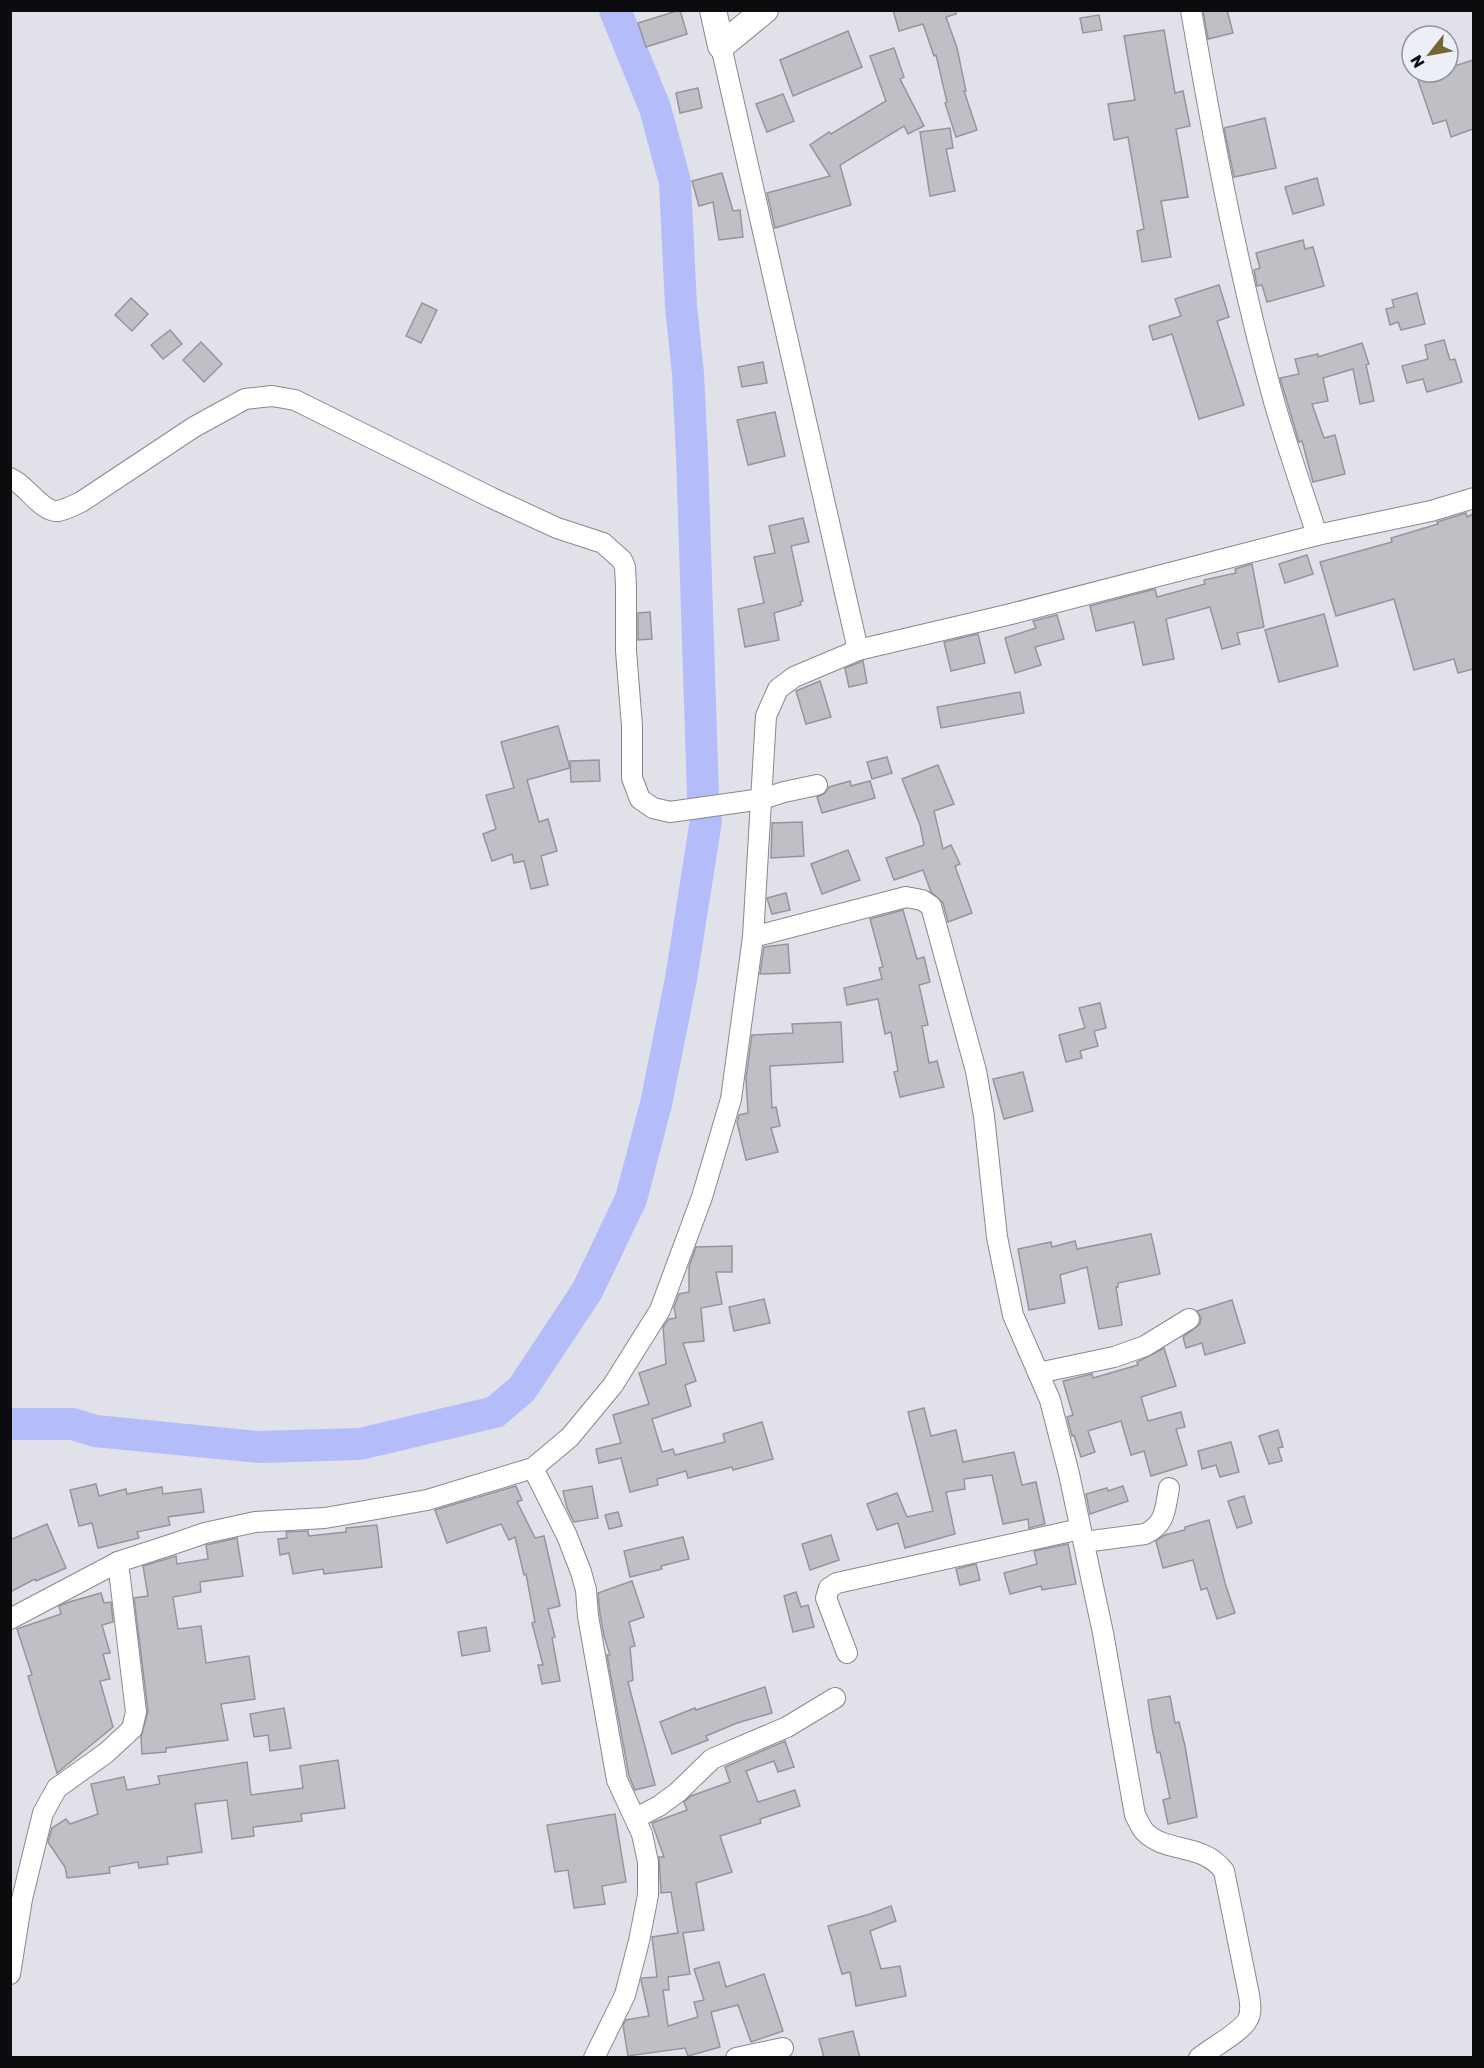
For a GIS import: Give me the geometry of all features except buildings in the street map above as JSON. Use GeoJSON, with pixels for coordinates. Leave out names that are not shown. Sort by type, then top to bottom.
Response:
{"type":"FeatureCollection","features":[{"type":"Feature","properties":{"kind":"main road"},"geometry":{"type":"LineString","coordinates":[[713,10],[721,46],[765,10]]}},
{"type":"Feature","properties":{"kind":"street"},"geometry":{"type":"LineString","coordinates":[[1191,10],[1204,86],[1245,285],[1275,406],[1317,535]]}},
{"type":"Feature","properties":{"kind":"street"},"geometry":{"type":"LineString","coordinates":[[721,46],[858,650]]}},
{"type":"Feature","properties":{"kind":"street"},"geometry":{"type":"LineString","coordinates":[[10,478],[22,484],[47,509],[60,511],[81,502],[194,427],[245,399],[272,396],[295,400],[492,498],[557,528],[603,543],[622,560],[625,567],[632,778],[640,800],[653,808],[669,812],[762,799],[817,785]]}},
{"type":"Feature","properties":{"kind":"street"},"geometry":{"type":"LineString","coordinates":[[10,1619],[118,1562],[205,1533],[255,1522],[325,1518],[388,1508],[427,1500],[533,1468],[570,1437],[613,1385],[660,1310],[702,1197],[732,1099],[753,938],[766,716],[777,689],[794,677],[858,650],[1473,498]]}},
{"type":"Feature","properties":{"kind":"street"},"geometry":{"type":"LineString","coordinates":[[753,938],[906,897],[922,900],[931,906],[976,1071],[984,1116],[997,1237],[1013,1315],[1056,1417],[1082,1535],[1135,1815],[1144,1831],[1153,1837],[1161,1842],[1206,1855],[1224,1872],[1251,2009],[1248,2020],[1237,2031],[1199,2058]]}},
{"type":"Feature","properties":{"kind":"street"},"geometry":{"type":"LineString","coordinates":[[1038,1373],[1114,1357],[1145,1346],[1188,1319]]}},
{"type":"Feature","properties":{"kind":"street"},"geometry":{"type":"LineString","coordinates":[[533,1468],[567,1536],[586,1590],[588,1616],[617,1780],[636,1818],[648,1862],[645,1916],[625,1995],[594,2058]]}},
{"type":"Feature","properties":{"kind":"street"},"geometry":{"type":"LineString","coordinates":[[847,1653],[826,1598],[829,1588],[837,1583],[1082,1535],[1145,1534],[1152,1531],[1163,1518],[1169,1488]]}},
{"type":"Feature","properties":{"kind":"street"},"geometry":{"type":"LineString","coordinates":[[10,1974],[22,1899],[43,1813],[48,1802],[57,1788],[106,1753],[132,1729],[136,1712],[118,1562]]}},
{"type":"Feature","properties":{"kind":"street"},"geometry":{"type":"LineString","coordinates":[[636,1818],[659,1806],[678,1792],[712,1759],[786,1727],[835,1698]]}},
{"type":"Feature","properties":{"kind":"street"},"geometry":{"type":"LineString","coordinates":[[736,2058],[783,2048]]}},
{"type":"Feature","properties":{"kind":"waterway"},"geometry":{"type":"LineString","coordinates":[[615,10],[655,108],[675,182],[692,455],[703,796]]}},
{"type":"Feature","properties":{"kind":"waterway"},"geometry":{"type":"LineString","coordinates":[[10,1424],[73,1424],[95,1431],[259,1447],[360,1444],[495,1412],[522,1389],[587,1291],[631,1199],[656,1104],[681,979],[706,820]]}}]}
